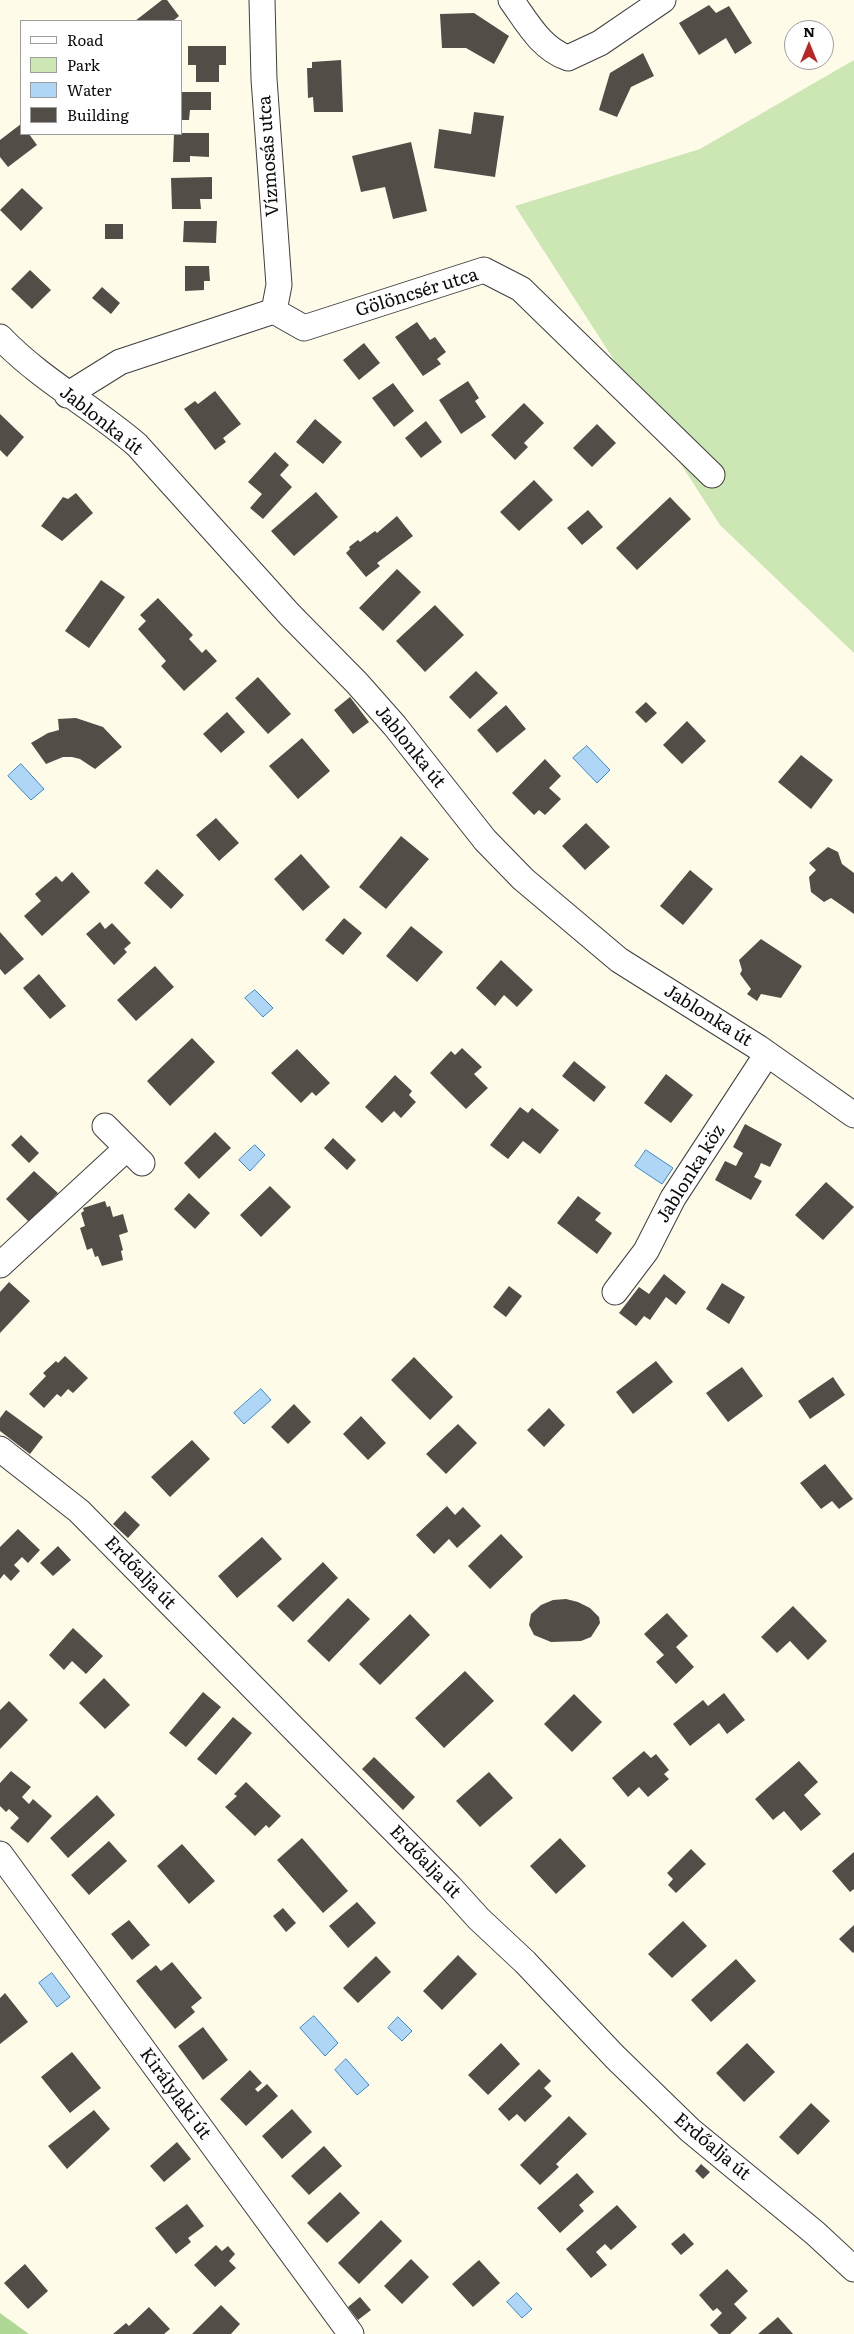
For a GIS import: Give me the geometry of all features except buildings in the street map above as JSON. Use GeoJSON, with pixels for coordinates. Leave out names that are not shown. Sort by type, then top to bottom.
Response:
{"type":"FeatureCollection","features":[{"type":"Feature","properties":{"kind":"street","name":"Vízmosás utca"},"geometry":{"type":"LineString","coordinates":[[262,0],[264,79],[279,285],[274,311]]}},
{"type":"Feature","properties":{"kind":"street"},"geometry":{"type":"LineString","coordinates":[[511,0],[540,40],[554,54],[568,58],[600,43],[663,0]]}},
{"type":"Feature","properties":{"kind":"street","name":"Gölöncsér utca"},"geometry":{"type":"LineString","coordinates":[[274,311],[304,328],[484,270],[521,289],[712,475]]}},
{"type":"Feature","properties":{"kind":"street"},"geometry":{"type":"LineString","coordinates":[[67,394],[120,362],[274,311]]}},
{"type":"Feature","properties":{"kind":"street","name":"Jablonka út"},"geometry":{"type":"LineString","coordinates":[[3,346],[67,394],[115,426],[158,467],[290,615],[357,683],[395,726],[485,840],[524,879],[620,960],[767,1054],[854,1115]]}},
{"type":"Feature","properties":{"kind":"street","name":"Jablonka köz"},"geometry":{"type":"LineString","coordinates":[[615,1292],[646,1251],[673,1198],[767,1054]]}},
{"type":"Feature","properties":{"kind":"street"},"geometry":{"type":"LineString","coordinates":[[0,1265],[134,1155],[105,1126]]}},
{"type":"Feature","properties":{"kind":"street","name":"Erdőalja út"},"geometry":{"type":"LineString","coordinates":[[0,1449],[79,1511],[121,1552],[450,1886],[479,1919],[525,1962],[652,2094],[690,2130],[794,2215],[854,2269]]}},
{"type":"Feature","properties":{"kind":"street","name":"Királylaki út"},"geometry":{"type":"LineString","coordinates":[[0,1854],[351,2334]]}},
{"type":"Feature","properties":{"kind":"green space"},"geometry":{"type":"Polygon","coordinates":[[[854,60],[854,653],[720,525],[515,206],[700,149],[854,60]]]}},
{"type":"Feature","properties":{"kind":"green space"},"geometry":{"type":"Polygon","coordinates":[[[0,2313],[29,2334],[0,2334],[0,2313]]]}},
{"type":"Feature","properties":{"kind":"water"},"geometry":{"type":"Polygon","coordinates":[[[587,746],[610,770],[597,783],[573,758],[587,746]]]}},
{"type":"Feature","properties":{"kind":"water"},"geometry":{"type":"Polygon","coordinates":[[[21,764],[44,789],[31,800],[8,776],[21,764]]]}},
{"type":"Feature","properties":{"kind":"water"},"geometry":{"type":"Polygon","coordinates":[[[255,990],[273,1008],[263,1017],[245,998],[255,990]]]}},
{"type":"Feature","properties":{"kind":"water"},"geometry":{"type":"Polygon","coordinates":[[[255,1145],[265,1155],[250,1171],[239,1160],[255,1145]]]}},
{"type":"Feature","properties":{"kind":"water"},"geometry":{"type":"Polygon","coordinates":[[[646,1150],[673,1168],[662,1184],[635,1166],[646,1150]]]}},
{"type":"Feature","properties":{"kind":"water"},"geometry":{"type":"Polygon","coordinates":[[[261,1389],[271,1400],[244,1424],[234,1413],[261,1389]]]}},
{"type":"Feature","properties":{"kind":"water"},"geometry":{"type":"Polygon","coordinates":[[[52,1973],[70,1997],[57,2007],[39,1983],[52,1973]]]}},
{"type":"Feature","properties":{"kind":"water"},"geometry":{"type":"Polygon","coordinates":[[[314,2016],[338,2043],[325,2056],[300,2028],[314,2016]]]}},
{"type":"Feature","properties":{"kind":"water"},"geometry":{"type":"Polygon","coordinates":[[[398,2017],[412,2031],[402,2041],[388,2028],[398,2017]]]}},
{"type":"Feature","properties":{"kind":"water"},"geometry":{"type":"Polygon","coordinates":[[[346,2059],[369,2085],[357,2095],[335,2070],[346,2059]]]}},
{"type":"Feature","properties":{"kind":"water"},"geometry":{"type":"Polygon","coordinates":[[[517,2293],[532,2309],[522,2318],[507,2302],[517,2293]]]}}]}
